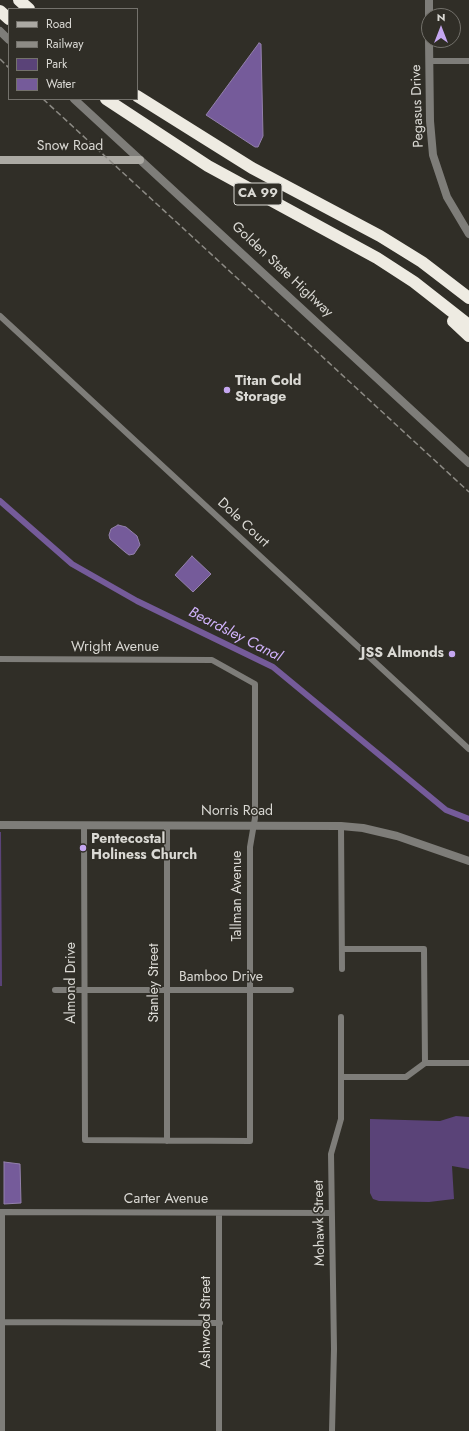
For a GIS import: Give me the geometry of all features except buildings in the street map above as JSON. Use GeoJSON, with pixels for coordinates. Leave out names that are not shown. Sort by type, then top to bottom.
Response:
{"type":"FeatureCollection","features":[{"type":"Feature","properties":{"kind":"highway"},"geometry":{"type":"LineString","coordinates":[[19,0],[28,8]]}},
{"type":"Feature","properties":{"kind":"highway"},"geometry":{"type":"LineString","coordinates":[[0,10],[8,18]]}},
{"type":"Feature","properties":{"kind":"highway","name":"CA 99"},"geometry":{"type":"LineString","coordinates":[[138,97],[252,168],[380,236],[422,262],[469,298]]}},
{"type":"Feature","properties":{"kind":"highway","name":"CA 99"},"geometry":{"type":"LineString","coordinates":[[108,100],[208,166],[347,242],[414,282],[469,325]]}},
{"type":"Feature","properties":{"kind":"highway"},"geometry":{"type":"LineString","coordinates":[[422,262],[469,288]]}},
{"type":"Feature","properties":{"kind":"highway"},"geometry":{"type":"LineString","coordinates":[[414,282],[469,336]]}},
{"type":"Feature","properties":{"kind":"main road","name":"Snow Road"},"geometry":{"type":"LineString","coordinates":[[0,160],[140,160]]}},
{"type":"Feature","properties":{"kind":"street"},"geometry":{"type":"LineString","coordinates":[[0,31],[8,39]]}},
{"type":"Feature","properties":{"kind":"street","name":"Pegasus Drive"},"geometry":{"type":"LineString","coordinates":[[429,48],[430,127],[433,155],[447,197],[469,234]]}},
{"type":"Feature","properties":{"kind":"street"},"geometry":{"type":"LineString","coordinates":[[429,61],[469,61]]}},
{"type":"Feature","properties":{"kind":"street","name":"Golden State Highway"},"geometry":{"type":"LineString","coordinates":[[75,100],[469,463]]}},
{"type":"Feature","properties":{"kind":"street","name":"Dole Court"},"geometry":{"type":"LineString","coordinates":[[0,316],[469,749]]}},
{"type":"Feature","properties":{"kind":"street","name":"Wright Avenue"},"geometry":{"type":"LineString","coordinates":[[0,659],[212,660],[228,669]]}},
{"type":"Feature","properties":{"kind":"street","name":"Tallman Avenue"},"geometry":{"type":"LineString","coordinates":[[167,1141],[250,1141],[250,847],[255,825],[256,684],[228,669]]}},
{"type":"Feature","properties":{"kind":"street","name":"Norris Road"},"geometry":{"type":"LineString","coordinates":[[0,825],[341,826],[363,828],[397,836],[469,861]]}},
{"type":"Feature","properties":{"kind":"street","name":"Almond Drive"},"geometry":{"type":"LineString","coordinates":[[84,825],[85,1140],[167,1141]]}},
{"type":"Feature","properties":{"kind":"street","name":"Stanley Street"},"geometry":{"type":"LineString","coordinates":[[167,825],[167,1141]]}},
{"type":"Feature","properties":{"kind":"street"},"geometry":{"type":"LineString","coordinates":[[341,826],[342,969]]}},
{"type":"Feature","properties":{"kind":"street"},"geometry":{"type":"LineString","coordinates":[[342,949],[424,949],[425,1063]]}},
{"type":"Feature","properties":{"kind":"street","name":"Bamboo Drive"},"geometry":{"type":"LineString","coordinates":[[55,990],[290,990]]}},
{"type":"Feature","properties":{"kind":"street","name":"Mohawk Street"},"geometry":{"type":"LineString","coordinates":[[332,1431],[334,1349],[331,1154],[341,1119],[341,1016]]}},
{"type":"Feature","properties":{"kind":"street"},"geometry":{"type":"LineString","coordinates":[[341,1077],[406,1077],[425,1063],[469,1063]]}},
{"type":"Feature","properties":{"kind":"street"},"geometry":{"type":"LineString","coordinates":[[1,1212],[2,1431]]}},
{"type":"Feature","properties":{"kind":"street","name":"Carter Avenue"},"geometry":{"type":"LineString","coordinates":[[1,1212],[331,1213]]}},
{"type":"Feature","properties":{"kind":"street","name":"Ashwood Street"},"geometry":{"type":"LineString","coordinates":[[219,1431],[220,1212]]}},
{"type":"Feature","properties":{"kind":"street"},"geometry":{"type":"LineString","coordinates":[[2,1322],[220,1323]]}},
{"type":"Feature","properties":{"kind":"green space"},"geometry":{"type":"Polygon","coordinates":[[[1,832],[2,986],[0,986],[1,832]]]}},
{"type":"Feature","properties":{"kind":"green space"},"geometry":{"type":"Polygon","coordinates":[[[456,1116],[469,1117],[469,1169],[452,1166],[454,1199],[429,1202],[379,1201],[373,1199],[370,1193],[370,1119],[440,1121],[456,1116]]]}},
{"type":"Feature","properties":{"kind":"water"},"geometry":{"type":"Polygon","coordinates":[[[259,43],[261,44],[263,136],[258,147],[255,147],[206,115],[259,43]]]}},
{"type":"Feature","properties":{"kind":"water"},"geometry":{"type":"Polygon","coordinates":[[[118,525],[126,527],[137,536],[140,545],[134,554],[129,555],[110,539],[109,535],[111,529],[118,525]]]}},
{"type":"Feature","properties":{"kind":"water"},"geometry":{"type":"Polygon","coordinates":[[[192,556],[211,574],[193,592],[175,575],[192,556]]]}},
{"type":"Feature","properties":{"kind":"water"},"geometry":{"type":"Polygon","coordinates":[[[4,1162],[20,1164],[21,1203],[4,1204],[4,1162]]]}},
{"type":"Feature","properties":{"kind":"waterway","name":"Beardsley Canal"},"geometry":{"type":"LineString","coordinates":[[0,501],[72,564],[137,601],[273,667],[446,810],[469,819]]}},
{"type":"Feature","properties":{"kind":"railway"},"geometry":{"type":"LineString","coordinates":[[0,59],[8,67]]}},
{"type":"Feature","properties":{"kind":"railway"},"geometry":{"type":"LineString","coordinates":[[44,100],[469,492]]}},
{"type":"Feature","properties":{"kind":"place","name":"Titan Cold Storage"},"geometry":{"type":"Point","coordinates":[227,390]}},
{"type":"Feature","properties":{"kind":"place","name":"JSS Almonds"},"geometry":{"type":"Point","coordinates":[452,654]}},
{"type":"Feature","properties":{"kind":"place","name":"Pentecostal Holiness Church"},"geometry":{"type":"Point","coordinates":[83,848]}}]}
